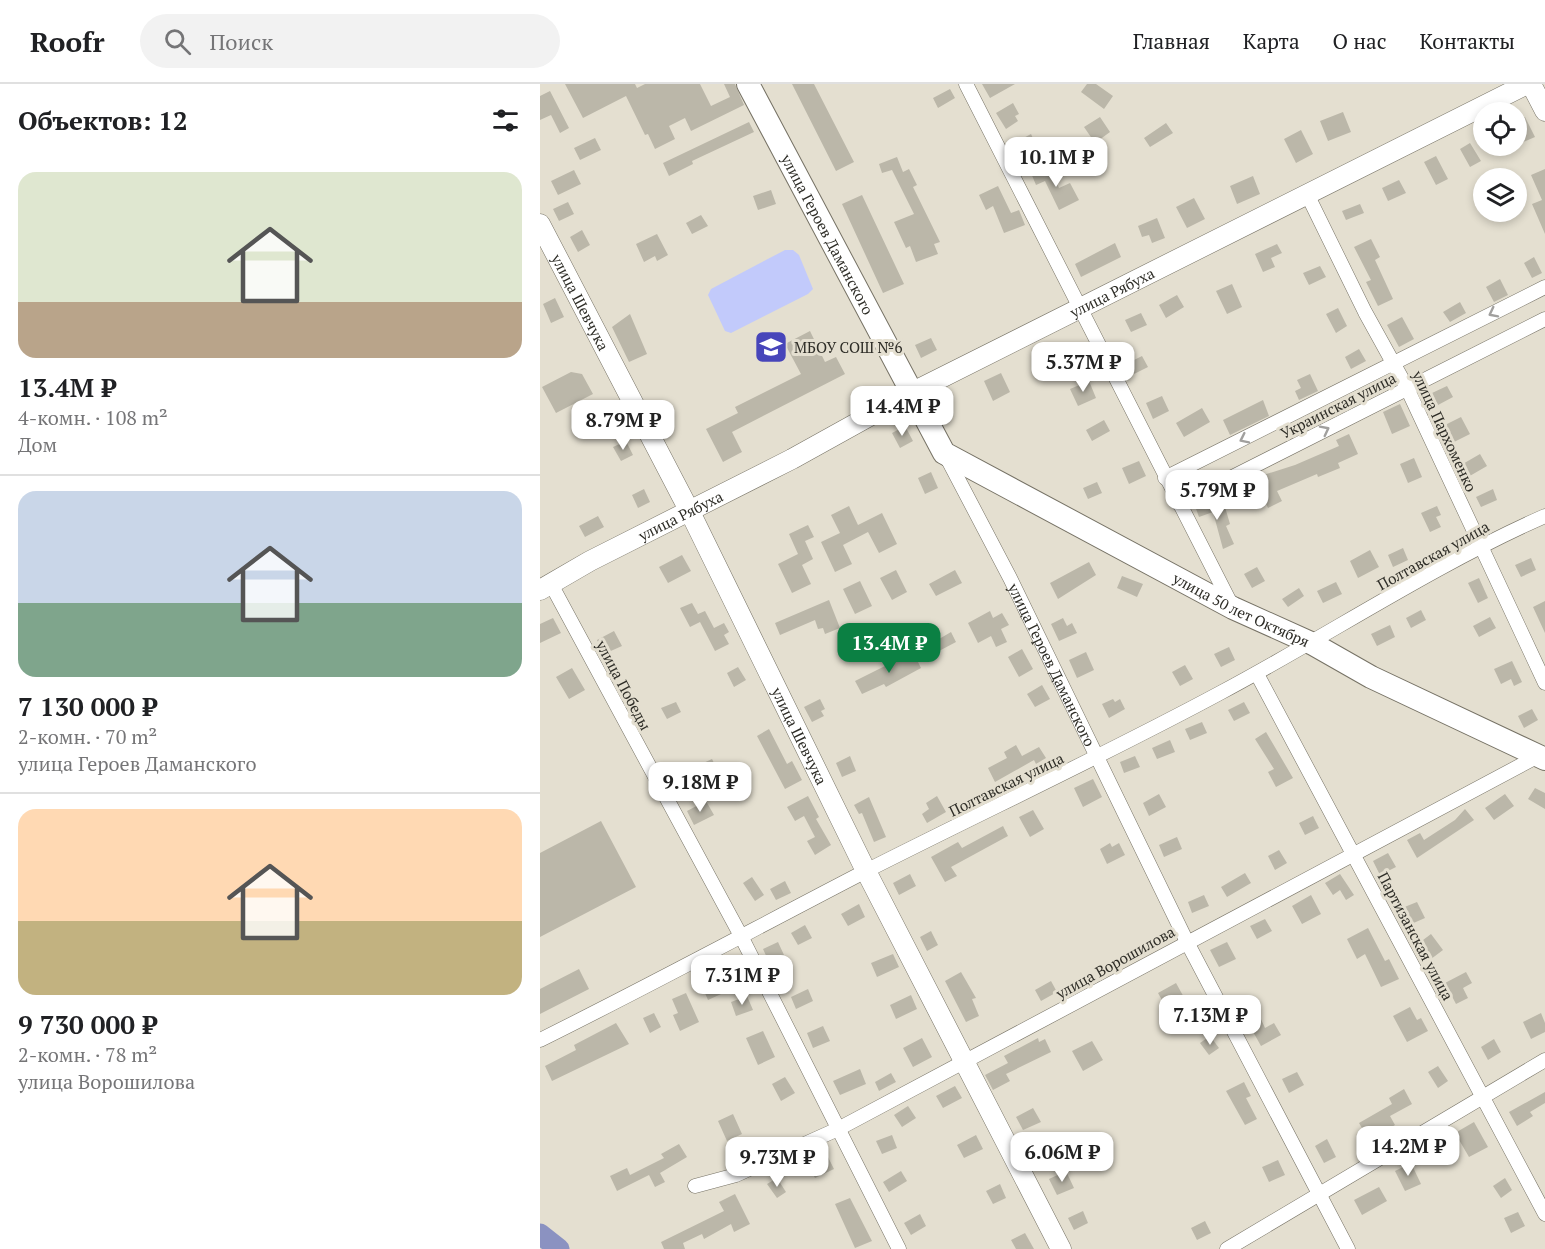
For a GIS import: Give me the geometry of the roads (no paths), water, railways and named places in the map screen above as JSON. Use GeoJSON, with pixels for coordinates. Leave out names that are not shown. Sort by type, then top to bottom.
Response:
{"type":"FeatureCollection","features":[{"type":"Feature","properties":{"kind":"main road","name":"улица Героев Даманского"},"geometry":{"type":"LineString","coordinates":[[748,84],[944,453]]}},
{"type":"Feature","properties":{"kind":"main road","name":"улица 50 лет Октября"},"geometry":{"type":"LineString","coordinates":[[944,453],[1233,608],[1313,644],[1371,677],[1543,756]]}},
{"type":"Feature","properties":{"kind":"street"},"geometry":{"type":"LineString","coordinates":[[966,84],[1233,608]]}},
{"type":"Feature","properties":{"kind":"street","name":"улица Рябуха"},"geometry":{"type":"LineString","coordinates":[[546,587],[590,561],[690,512],[911,393],[1529,84]]}},
{"type":"Feature","properties":{"kind":"street"},"geometry":{"type":"LineString","coordinates":[[1529,84],[1545,111]]}},
{"type":"Feature","properties":{"kind":"street","name":"улица Пархоменко"},"geometry":{"type":"LineString","coordinates":[[1308,195],[1407,388],[1545,683]]}},
{"type":"Feature","properties":{"kind":"street","name":"улица Шевчука"},"geometry":{"type":"LineString","coordinates":[[540,224],[690,512],[866,871],[1060,1249]]}},
{"type":"Feature","properties":{"kind":"street"},"geometry":{"type":"LineString","coordinates":[[1165,478],[1545,287]]}},
{"type":"Feature","properties":{"kind":"street","name":"Украинская улица"},"geometry":{"type":"LineString","coordinates":[[1179,504],[1545,319]]}},
{"type":"Feature","properties":{"kind":"street","name":"улица Героев Даманского"},"geometry":{"type":"LineString","coordinates":[[944,453],[1010,578],[1187,942],[1348,1249]]}},
{"type":"Feature","properties":{"kind":"street","name":"Полтавская улица"},"geometry":{"type":"LineString","coordinates":[[540,1040],[642,990],[866,871],[1099,758],[1313,644],[1480,545],[1545,516]]}},
{"type":"Feature","properties":{"kind":"street","name":"улица Победы"},"geometry":{"type":"LineString","coordinates":[[546,587],[741,936],[899,1249]]}},
{"type":"Feature","properties":{"kind":"street","name":"Партизанская улица"},"geometry":{"type":"LineString","coordinates":[[1257,674],[1545,1214]]}},
{"type":"Feature","properties":{"kind":"street","name":"улица Ворошилова"},"geometry":{"type":"LineString","coordinates":[[695,1186],[736,1175],[838,1129],[1353,853],[1543,756]]}},
{"type":"Feature","properties":{"kind":"street"},"geometry":{"type":"LineString","coordinates":[[1227,1249],[1545,1060]]}},
{"type":"Feature","properties":{"kind":"waterway"},"geometry":{"type":"LineString","coordinates":[[540,1234],[559,1249]]}},
{"type":"Feature","properties":{"kind":"place","name":"МБОУ СОШ №6"},"geometry":{"type":"Point","coordinates":[771,347]}}]}
